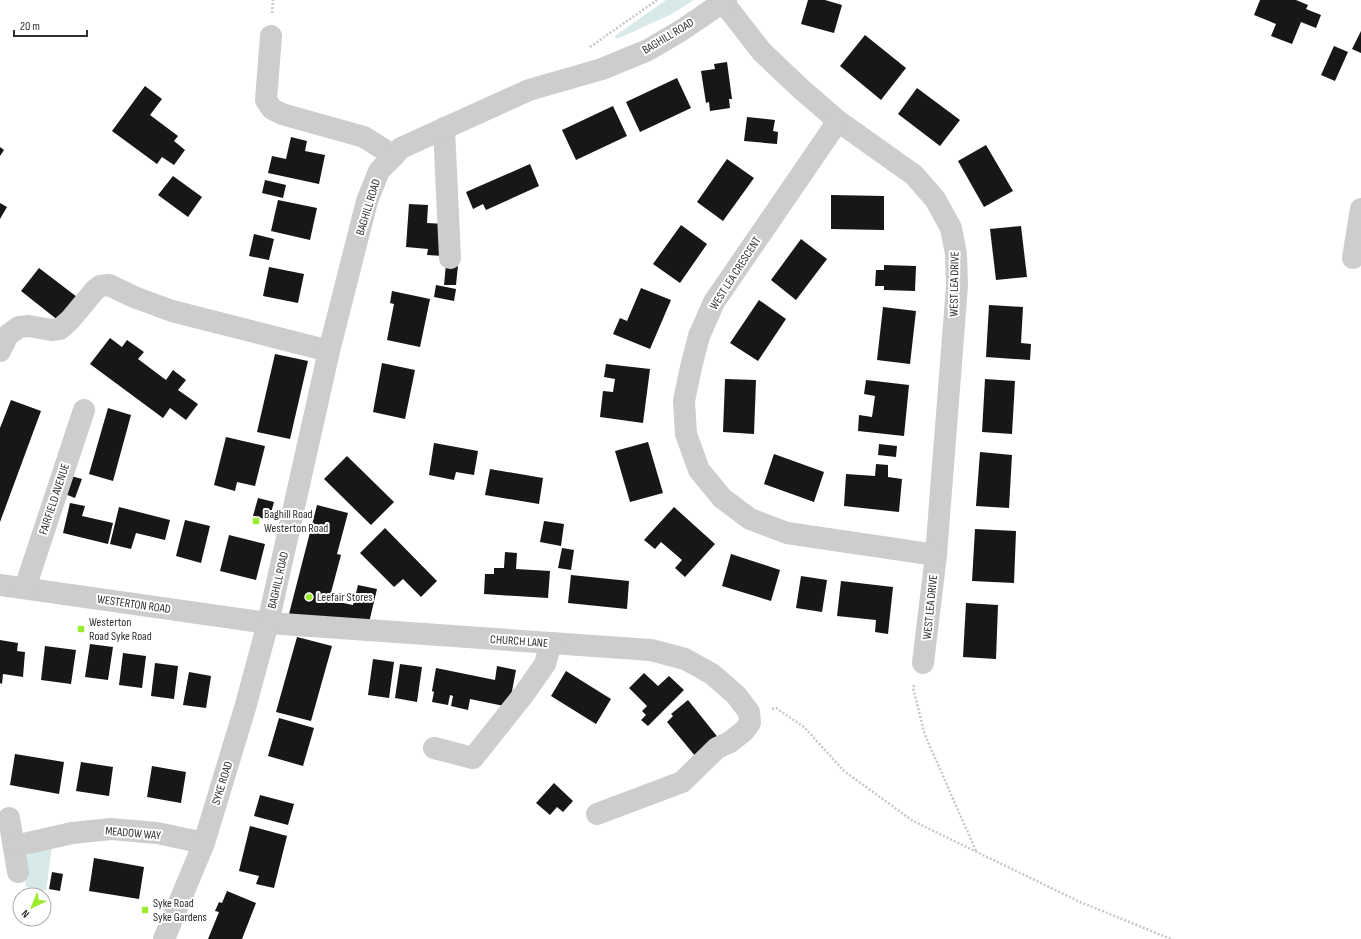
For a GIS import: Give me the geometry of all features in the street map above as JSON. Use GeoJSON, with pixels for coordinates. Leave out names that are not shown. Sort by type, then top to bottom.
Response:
{"type":"FeatureCollection","features":[{"type":"Feature","properties":{"kind":"street","name":"WEST LEA DRIVE"},"geometry":{"type":"LineString","coordinates":[[725,1],[762,52],[800,88],[838,121],[914,175],[934,199],[951,228],[956,254],[957,286],[936,555],[923,663]]}},
{"type":"Feature","properties":{"kind":"street","name":"BAGHILL ROAD"},"geometry":{"type":"LineString","coordinates":[[268,623],[329,352],[367,201],[379,172],[401,148],[529,90],[602,69],[648,50],[682,30],[725,1]]}},
{"type":"Feature","properties":{"kind":"street"},"geometry":{"type":"LineString","coordinates":[[270,36],[266,100],[272,109],[282,114],[364,137],[394,156]]}},
{"type":"Feature","properties":{"kind":"street","name":"WEST LEA CRESCENT"},"geometry":{"type":"LineString","coordinates":[[838,121],[714,302],[699,336],[691,367],[684,401],[686,434],[699,470],[722,498],[750,519],[787,533],[936,555]]}},
{"type":"Feature","properties":{"kind":"street"},"geometry":{"type":"LineString","coordinates":[[444,128],[450,258]]}},
{"type":"Feature","properties":{"kind":"street"},"geometry":{"type":"LineString","coordinates":[[1353,258],[1361,209]]}},
{"type":"Feature","properties":{"kind":"street"},"geometry":{"type":"LineString","coordinates":[[0,351],[8,335],[19,327],[29,326],[51,330],[60,329],[70,320],[95,290],[100,286],[109,285],[134,297],[172,311],[329,352]]}},
{"type":"Feature","properties":{"kind":"street","name":"FAIRFIELD AVENUE"},"geometry":{"type":"LineString","coordinates":[[25,588],[84,410]]}},
{"type":"Feature","properties":{"kind":"street","name":"WESTERTON ROAD"},"geometry":{"type":"LineString","coordinates":[[0,586],[25,588],[268,623]]}},
{"type":"Feature","properties":{"kind":"street","name":"CHURCH LANE"},"geometry":{"type":"LineString","coordinates":[[268,623],[651,650],[685,659],[712,674],[736,695],[749,712]]}},
{"type":"Feature","properties":{"kind":"street","name":"SYKE ROAD"},"geometry":{"type":"LineString","coordinates":[[164,939],[204,843],[245,708],[268,623]]}},
{"type":"Feature","properties":{"kind":"street"},"geometry":{"type":"LineString","coordinates":[[434,748],[473,758],[524,694],[545,664],[551,643]]}},
{"type":"Feature","properties":{"kind":"street"},"geometry":{"type":"LineString","coordinates":[[597,814],[682,782],[718,748],[730,742],[744,731],[750,723],[749,712]]}},
{"type":"Feature","properties":{"kind":"street"},"geometry":{"type":"LineString","coordinates":[[10,818],[18,872]]}},
{"type":"Feature","properties":{"kind":"street","name":"MEADOW WAY"},"geometry":{"type":"LineString","coordinates":[[14,846],[72,833],[111,829],[157,833],[204,843]]}},
{"type":"Feature","properties":{"kind":"path"},"geometry":{"type":"LineString","coordinates":[[586,49],[657,0]]}},
{"type":"Feature","properties":{"kind":"path"},"geometry":{"type":"LineString","coordinates":[[923,663],[913,688],[925,735],[977,852]]}},
{"type":"Feature","properties":{"kind":"path"},"geometry":{"type":"LineString","coordinates":[[749,712],[776,708],[804,726],[844,771],[913,821],[1080,902],[1171,939]]}},
{"type":"Feature","properties":{"kind":"shaded area"},"geometry":{"type":"Polygon","coordinates":[[[666,0],[694,0],[670,15],[617,39],[615,36],[666,0]]]}},
{"type":"Feature","properties":{"kind":"shaded area"},"geometry":{"type":"Polygon","coordinates":[[[52,846],[47,887],[26,887],[24,867],[26,857],[33,850],[52,846]]]}},
{"type":"Feature","properties":{"kind":"building"},"geometry":{"type":"Polygon","coordinates":[[[808,0],[825,0],[842,5],[834,33],[801,24],[808,0]]]}},
{"type":"Feature","properties":{"kind":"building"},"geometry":{"type":"Polygon","coordinates":[[[1260,0],[1296,0],[1308,5],[1306,9],[1321,15],[1316,28],[1301,22],[1292,44],[1271,36],[1276,24],[1254,15],[1260,0]]]}},
{"type":"Feature","properties":{"kind":"building"},"geometry":{"type":"Polygon","coordinates":[[[1361,31],[1361,53],[1352,49],[1361,31]]]}},
{"type":"Feature","properties":{"kind":"building"},"geometry":{"type":"Polygon","coordinates":[[[865,35],[906,68],[881,100],[840,66],[865,35]]]}},
{"type":"Feature","properties":{"kind":"building"},"geometry":{"type":"Polygon","coordinates":[[[1334,46],[1348,52],[1335,81],[1321,75],[1334,46]]]}},
{"type":"Feature","properties":{"kind":"building"},"geometry":{"type":"Polygon","coordinates":[[[727,62],[732,99],[729,99],[730,108],[710,111],[709,102],[706,103],[701,71],[715,69],[714,64],[727,62]]]}},
{"type":"Feature","properties":{"kind":"building"},"geometry":{"type":"Polygon","coordinates":[[[677,78],[691,108],[640,132],[626,102],[677,78]]]}},
{"type":"Feature","properties":{"kind":"building"},"geometry":{"type":"Polygon","coordinates":[[[145,86],[162,99],[150,115],[178,136],[174,141],[185,150],[174,165],[162,157],[157,164],[112,131],[145,86]]]}},
{"type":"Feature","properties":{"kind":"building"},"geometry":{"type":"Polygon","coordinates":[[[917,88],[960,120],[940,146],[898,114],[917,88]]]}},
{"type":"Feature","properties":{"kind":"building"},"geometry":{"type":"Polygon","coordinates":[[[613,106],[627,136],[576,160],[562,130],[613,106]]]}},
{"type":"Feature","properties":{"kind":"building"},"geometry":{"type":"Polygon","coordinates":[[[747,117],[775,120],[773,131],[778,132],[777,144],[744,141],[747,117]]]}},
{"type":"Feature","properties":{"kind":"building"},"geometry":{"type":"Polygon","coordinates":[[[291,137],[307,141],[305,151],[325,155],[319,184],[268,173],[272,156],[286,159],[291,137]]]}},
{"type":"Feature","properties":{"kind":"building"},"geometry":{"type":"Polygon","coordinates":[[[986,145],[1013,191],[984,207],[958,161],[986,145]]]}},
{"type":"Feature","properties":{"kind":"building"},"geometry":{"type":"Polygon","coordinates":[[[0,147],[4,150],[0,156],[0,147]]]}},
{"type":"Feature","properties":{"kind":"building"},"geometry":{"type":"Polygon","coordinates":[[[727,159],[754,178],[723,221],[697,202],[727,159]]]}},
{"type":"Feature","properties":{"kind":"building"},"geometry":{"type":"Polygon","coordinates":[[[530,164],[539,186],[486,210],[483,204],[473,209],[466,192],[530,164]]]}},
{"type":"Feature","properties":{"kind":"building"},"geometry":{"type":"Polygon","coordinates":[[[173,176],[202,197],[188,217],[158,195],[173,176]]]}},
{"type":"Feature","properties":{"kind":"building"},"geometry":{"type":"Polygon","coordinates":[[[265,180],[286,185],[283,198],[262,193],[265,180]]]}},
{"type":"Feature","properties":{"kind":"building"},"geometry":{"type":"Polygon","coordinates":[[[831,195],[884,196],[884,230],[831,229],[831,195]]]}},
{"type":"Feature","properties":{"kind":"building"},"geometry":{"type":"Polygon","coordinates":[[[278,200],[317,208],[310,240],[271,231],[278,200]]]}},
{"type":"Feature","properties":{"kind":"building"},"geometry":{"type":"Polygon","coordinates":[[[0,203],[7,207],[0,219],[0,203]]]}},
{"type":"Feature","properties":{"kind":"building"},"geometry":{"type":"Polygon","coordinates":[[[409,204],[428,205],[427,223],[446,224],[443,256],[427,255],[428,249],[406,247],[409,204]]]}},
{"type":"Feature","properties":{"kind":"building"},"geometry":{"type":"Polygon","coordinates":[[[681,225],[707,244],[680,283],[653,264],[681,225]]]}},
{"type":"Feature","properties":{"kind":"building"},"geometry":{"type":"Polygon","coordinates":[[[1021,226],[1027,277],[996,280],[990,229],[1021,226]]]}},
{"type":"Feature","properties":{"kind":"building"},"geometry":{"type":"Polygon","coordinates":[[[254,234],[274,239],[269,260],[249,256],[254,234]]]}},
{"type":"Feature","properties":{"kind":"building"},"geometry":{"type":"Polygon","coordinates":[[[801,239],[827,259],[796,300],[771,280],[801,239]]]}},
{"type":"Feature","properties":{"kind":"building"},"geometry":{"type":"Polygon","coordinates":[[[446,264],[458,265],[456,285],[444,285],[446,264]]]}},
{"type":"Feature","properties":{"kind":"building"},"geometry":{"type":"Polygon","coordinates":[[[884,265],[916,266],[915,291],[884,290],[884,286],[875,286],[876,270],[884,270],[884,265]]]}},
{"type":"Feature","properties":{"kind":"building"},"geometry":{"type":"Polygon","coordinates":[[[269,267],[304,274],[298,303],[263,296],[269,267]]]}},
{"type":"Feature","properties":{"kind":"building"},"geometry":{"type":"Polygon","coordinates":[[[39,268],[77,297],[59,321],[21,291],[39,268]]]}},
{"type":"Feature","properties":{"kind":"building"},"geometry":{"type":"Polygon","coordinates":[[[436,285],[456,289],[454,301],[434,297],[436,285]]]}},
{"type":"Feature","properties":{"kind":"building"},"geometry":{"type":"Polygon","coordinates":[[[641,288],[671,300],[650,349],[613,334],[620,318],[627,321],[641,288]]]}},
{"type":"Feature","properties":{"kind":"building"},"geometry":{"type":"Polygon","coordinates":[[[392,291],[430,299],[420,347],[387,340],[394,304],[390,303],[392,291]]]}},
{"type":"Feature","properties":{"kind":"building"},"geometry":{"type":"Polygon","coordinates":[[[759,300],[786,319],[758,361],[730,343],[759,300]]]}},
{"type":"Feature","properties":{"kind":"building"},"geometry":{"type":"Polygon","coordinates":[[[989,305],[1023,307],[1021,343],[1031,344],[1030,360],[986,357],[989,305]]]}},
{"type":"Feature","properties":{"kind":"building"},"geometry":{"type":"Polygon","coordinates":[[[883,307],[916,311],[910,364],[877,360],[883,307]]]}},
{"type":"Feature","properties":{"kind":"building"},"geometry":{"type":"Polygon","coordinates":[[[110,338],[122,347],[127,340],[144,352],[138,359],[166,380],[173,370],[186,380],[178,390],[198,404],[186,420],[170,408],[163,418],[90,364],[110,338]]]}},
{"type":"Feature","properties":{"kind":"building"},"geometry":{"type":"Polygon","coordinates":[[[275,354],[308,361],[290,439],[257,432],[275,354]]]}},
{"type":"Feature","properties":{"kind":"building"},"geometry":{"type":"Polygon","coordinates":[[[382,363],[415,370],[405,419],[373,412],[382,363]]]}},
{"type":"Feature","properties":{"kind":"building"},"geometry":{"type":"Polygon","coordinates":[[[606,364],[650,369],[643,423],[600,417],[603,391],[613,392],[615,379],[604,377],[606,364]]]}},
{"type":"Feature","properties":{"kind":"building"},"geometry":{"type":"Polygon","coordinates":[[[725,379],[756,380],[754,434],[723,432],[725,379]]]}},
{"type":"Feature","properties":{"kind":"building"},"geometry":{"type":"Polygon","coordinates":[[[985,379],[1015,381],[1012,434],[982,432],[985,379]]]}},
{"type":"Feature","properties":{"kind":"building"},"geometry":{"type":"Polygon","coordinates":[[[866,380],[909,385],[904,436],[858,431],[859,415],[872,417],[875,396],[864,394],[866,380]]]}},
{"type":"Feature","properties":{"kind":"building"},"geometry":{"type":"Polygon","coordinates":[[[11,400],[41,411],[0,522],[0,428],[11,400]]]}},
{"type":"Feature","properties":{"kind":"building"},"geometry":{"type":"Polygon","coordinates":[[[108,408],[131,415],[113,481],[89,474],[108,408]]]}},
{"type":"Feature","properties":{"kind":"building"},"geometry":{"type":"Polygon","coordinates":[[[226,437],[265,446],[255,486],[237,482],[235,491],[214,485],[226,437]]]}},
{"type":"Feature","properties":{"kind":"building"},"geometry":{"type":"Polygon","coordinates":[[[648,442],[663,493],[630,502],[615,451],[648,442]]]}},
{"type":"Feature","properties":{"kind":"building"},"geometry":{"type":"Polygon","coordinates":[[[434,443],[478,451],[474,475],[456,472],[454,480],[429,475],[434,443]]]}},
{"type":"Feature","properties":{"kind":"building"},"geometry":{"type":"Polygon","coordinates":[[[879,444],[897,446],[896,457],[878,455],[879,444]]]}},
{"type":"Feature","properties":{"kind":"building"},"geometry":{"type":"Polygon","coordinates":[[[980,452],[1012,455],[1009,508],[976,506],[980,452]]]}},
{"type":"Feature","properties":{"kind":"building"},"geometry":{"type":"Polygon","coordinates":[[[774,454],[824,472],[814,502],[764,484],[774,454]]]}},
{"type":"Feature","properties":{"kind":"building"},"geometry":{"type":"Polygon","coordinates":[[[347,456],[394,502],[371,525],[324,479],[347,456]]]}},
{"type":"Feature","properties":{"kind":"building"},"geometry":{"type":"Polygon","coordinates":[[[876,464],[888,465],[888,477],[902,479],[899,512],[844,506],[846,474],[875,476],[876,464]]]}},
{"type":"Feature","properties":{"kind":"building"},"geometry":{"type":"Polygon","coordinates":[[[490,469],[543,478],[539,504],[485,495],[490,469]]]}},
{"type":"Feature","properties":{"kind":"building"},"geometry":{"type":"Polygon","coordinates":[[[71,476],[82,479],[75,498],[65,494],[71,476]]]}},
{"type":"Feature","properties":{"kind":"building"},"geometry":{"type":"Polygon","coordinates":[[[258,498],[274,502],[269,520],[253,516],[258,498]]]}},
{"type":"Feature","properties":{"kind":"building"},"geometry":{"type":"Polygon","coordinates":[[[70,503],[85,506],[82,516],[113,523],[108,544],[63,533],[70,503]]]}},
{"type":"Feature","properties":{"kind":"building"},"geometry":{"type":"Polygon","coordinates":[[[317,505],[348,513],[337,554],[341,555],[329,600],[353,605],[358,585],[377,589],[368,627],[288,618],[317,505]]]}},
{"type":"Feature","properties":{"kind":"building"},"geometry":{"type":"Polygon","coordinates":[[[119,507],[170,520],[165,540],[136,533],[131,549],[110,544],[119,507]]]}},
{"type":"Feature","properties":{"kind":"building"},"geometry":{"type":"Polygon","coordinates":[[[674,507],[715,544],[685,577],[675,568],[682,560],[661,542],[655,549],[644,540],[674,507]]]}},
{"type":"Feature","properties":{"kind":"building"},"geometry":{"type":"Polygon","coordinates":[[[185,520],[210,526],[201,563],[176,556],[185,520]]]}},
{"type":"Feature","properties":{"kind":"building"},"geometry":{"type":"Polygon","coordinates":[[[544,521],[564,524],[561,546],[540,542],[544,521]]]}},
{"type":"Feature","properties":{"kind":"building"},"geometry":{"type":"Polygon","coordinates":[[[385,528],[437,581],[421,597],[403,579],[394,587],[360,553],[385,528]]]}},
{"type":"Feature","properties":{"kind":"building"},"geometry":{"type":"Polygon","coordinates":[[[975,529],[1016,531],[1014,583],[972,581],[975,529]]]}},
{"type":"Feature","properties":{"kind":"building"},"geometry":{"type":"Polygon","coordinates":[[[229,535],[265,544],[256,580],[220,571],[229,535]]]}},
{"type":"Feature","properties":{"kind":"building"},"geometry":{"type":"Polygon","coordinates":[[[562,548],[574,550],[571,570],[558,568],[562,548]]]}},
{"type":"Feature","properties":{"kind":"building"},"geometry":{"type":"Polygon","coordinates":[[[505,552],[517,553],[516,569],[550,571],[548,598],[484,594],[485,574],[494,574],[494,568],[504,568],[505,552]]]}},
{"type":"Feature","properties":{"kind":"building"},"geometry":{"type":"Polygon","coordinates":[[[731,554],[780,570],[771,601],[722,586],[731,554]]]}},
{"type":"Feature","properties":{"kind":"building"},"geometry":{"type":"Polygon","coordinates":[[[571,575],[629,581],[627,609],[568,603],[571,575]]]}},
{"type":"Feature","properties":{"kind":"building"},"geometry":{"type":"Polygon","coordinates":[[[801,576],[827,580],[822,612],[796,608],[801,576]]]}},
{"type":"Feature","properties":{"kind":"building"},"geometry":{"type":"Polygon","coordinates":[[[841,581],[893,587],[888,634],[875,632],[876,620],[837,616],[841,581]]]}},
{"type":"Feature","properties":{"kind":"building"},"geometry":{"type":"Polygon","coordinates":[[[966,603],[998,605],[996,659],[963,657],[966,603]]]}},
{"type":"Feature","properties":{"kind":"building"},"geometry":{"type":"Polygon","coordinates":[[[297,637],[332,646],[311,721],[276,712],[297,637]]]}},
{"type":"Feature","properties":{"kind":"building"},"geometry":{"type":"Polygon","coordinates":[[[0,640],[18,643],[17,651],[25,652],[23,677],[3,674],[2,684],[0,683],[0,640]]]}},
{"type":"Feature","properties":{"kind":"building"},"geometry":{"type":"Polygon","coordinates":[[[90,644],[113,647],[108,680],[85,677],[90,644]]]}},
{"type":"Feature","properties":{"kind":"building"},"geometry":{"type":"Polygon","coordinates":[[[45,646],[76,650],[71,684],[41,680],[45,646]]]}},
{"type":"Feature","properties":{"kind":"building"},"geometry":{"type":"Polygon","coordinates":[[[123,653],[146,656],[142,688],[119,685],[123,653]]]}},
{"type":"Feature","properties":{"kind":"building"},"geometry":{"type":"Polygon","coordinates":[[[373,659],[394,662],[389,698],[368,695],[373,659]]]}},
{"type":"Feature","properties":{"kind":"building"},"geometry":{"type":"Polygon","coordinates":[[[155,663],[178,666],[174,699],[151,696],[155,663]]]}},
{"type":"Feature","properties":{"kind":"building"},"geometry":{"type":"Polygon","coordinates":[[[400,664],[422,667],[417,702],[395,698],[400,664]]]}},
{"type":"Feature","properties":{"kind":"building"},"geometry":{"type":"Polygon","coordinates":[[[497,666],[516,670],[509,707],[470,699],[468,710],[451,706],[453,696],[450,695],[448,705],[432,702],[434,692],[432,691],[436,668],[495,680],[497,666]]]}},
{"type":"Feature","properties":{"kind":"building"},"geometry":{"type":"Polygon","coordinates":[[[566,671],[611,699],[596,724],[551,696],[566,671]]]}},
{"type":"Feature","properties":{"kind":"building"},"geometry":{"type":"Polygon","coordinates":[[[189,672],[211,676],[206,708],[183,705],[189,672]]]}},
{"type":"Feature","properties":{"kind":"building"},"geometry":{"type":"Polygon","coordinates":[[[644,673],[658,686],[669,676],[684,690],[648,726],[641,720],[646,715],[642,711],[647,706],[629,688],[644,673]]]}},
{"type":"Feature","properties":{"kind":"building"},"geometry":{"type":"Polygon","coordinates":[[[688,700],[720,740],[696,757],[667,722],[673,716],[671,714],[688,700]]]}},
{"type":"Feature","properties":{"kind":"building"},"geometry":{"type":"Polygon","coordinates":[[[279,718],[314,728],[303,766],[268,756],[279,718]]]}},
{"type":"Feature","properties":{"kind":"building"},"geometry":{"type":"Polygon","coordinates":[[[15,754],[64,762],[59,794],[10,785],[15,754]]]}},
{"type":"Feature","properties":{"kind":"building"},"geometry":{"type":"Polygon","coordinates":[[[81,762],[113,767],[109,796],[76,791],[81,762]]]}},
{"type":"Feature","properties":{"kind":"building"},"geometry":{"type":"Polygon","coordinates":[[[152,766],[186,772],[181,803],[147,797],[152,766]]]}},
{"type":"Feature","properties":{"kind":"building"},"geometry":{"type":"Polygon","coordinates":[[[554,783],[573,801],[563,812],[557,807],[550,815],[536,803],[554,783]]]}},
{"type":"Feature","properties":{"kind":"building"},"geometry":{"type":"Polygon","coordinates":[[[260,795],[294,804],[288,825],[254,816],[260,795]]]}},
{"type":"Feature","properties":{"kind":"building"},"geometry":{"type":"Polygon","coordinates":[[[250,826],[287,836],[274,888],[256,884],[259,876],[239,871],[250,826]]]}},
{"type":"Feature","properties":{"kind":"building"},"geometry":{"type":"Polygon","coordinates":[[[94,858],[144,867],[139,899],[89,891],[94,858]]]}},
{"type":"Feature","properties":{"kind":"building"},"geometry":{"type":"Polygon","coordinates":[[[52,872],[63,874],[60,891],[52,890],[52,887],[49,887],[52,872]]]}},
{"type":"Feature","properties":{"kind":"building"},"geometry":{"type":"Polygon","coordinates":[[[227,891],[256,903],[242,939],[208,939],[219,912],[215,911],[219,902],[222,903],[227,891]]]}},
{"type":"Feature","properties":{"kind":"place","name":"Baghill Road Westerton Road"},"geometry":{"type":"Point","coordinates":[256,521]}},
{"type":"Feature","properties":{"kind":"place","name":"Leefair Stores"},"geometry":{"type":"Point","coordinates":[309,597]}},
{"type":"Feature","properties":{"kind":"place","name":"Westerton Road Syke Road"},"geometry":{"type":"Point","coordinates":[81,629]}},
{"type":"Feature","properties":{"kind":"place","name":"Syke Road Syke Gardens"},"geometry":{"type":"Point","coordinates":[145,910]}}]}
